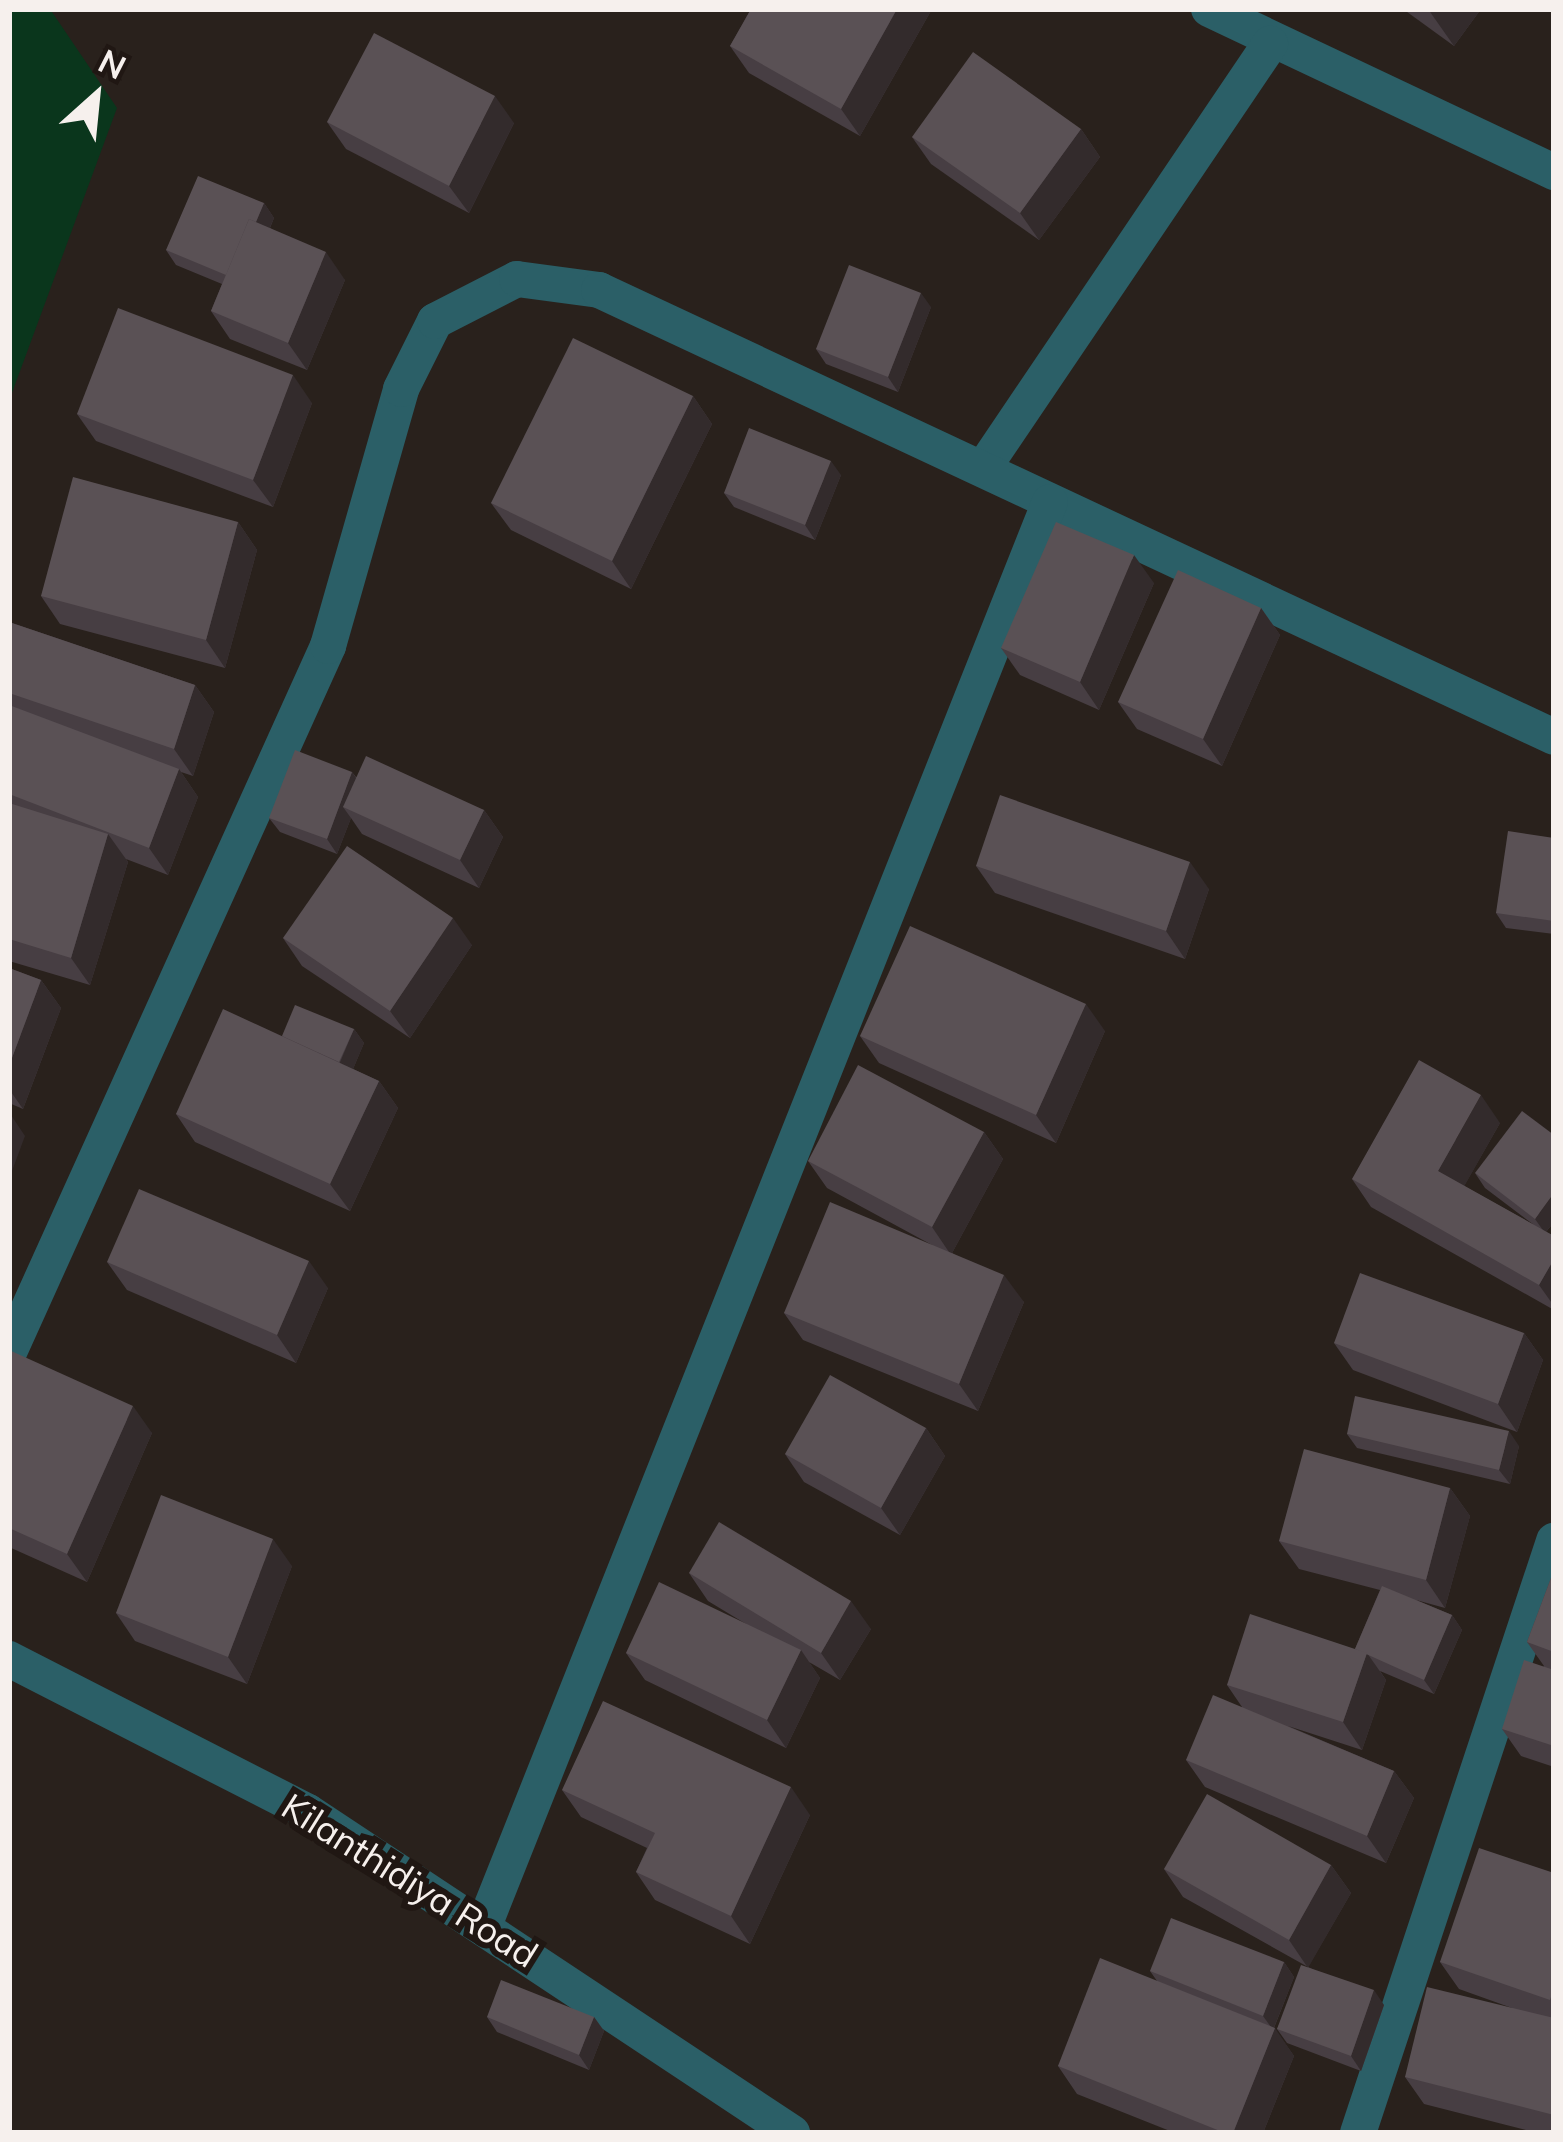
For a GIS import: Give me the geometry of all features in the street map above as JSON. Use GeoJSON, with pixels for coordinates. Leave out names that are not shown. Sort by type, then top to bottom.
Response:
{"type":"FeatureCollection","features":[{"type":"Feature","properties":{"kind":"street"},"geometry":{"type":"LineString","coordinates":[[1209,9],[1270,44],[1554,172]]}},
{"type":"Feature","properties":{"kind":"street"},"geometry":{"type":"LineString","coordinates":[[984,466],[1270,44]]}},
{"type":"Feature","properties":{"kind":"street"},"geometry":{"type":"LineString","coordinates":[[9,1352],[328,646],[401,388],[435,321],[517,279],[599,290],[984,466],[1050,502],[1554,737]]}},
{"type":"Feature","properties":{"kind":"street"},"geometry":{"type":"LineString","coordinates":[[485,1923],[1050,502]]}},
{"type":"Feature","properties":{"kind":"street"},"geometry":{"type":"LineString","coordinates":[[1358,2133],[1554,1541]]}},
{"type":"Feature","properties":{"kind":"street","name":"Kilanthidiya Road"},"geometry":{"type":"LineString","coordinates":[[9,1659],[308,1812],[485,1923],[793,2133]]}},
{"type":"Feature","properties":{"kind":"green space"},"geometry":{"type":"Polygon","coordinates":[[[9,9],[50,9],[117,108],[9,401],[9,9]]]}},
{"type":"Feature","properties":{"kind":"building"},"geometry":{"type":"Polygon","coordinates":[[[751,9],[897,9],[841,109],[730,46],[751,9]]]}},
{"type":"Feature","properties":{"kind":"building"},"geometry":{"type":"Polygon","coordinates":[[[374,33],[495,96],[449,186],[327,122],[374,33]]]}},
{"type":"Feature","properties":{"kind":"building"},"geometry":{"type":"Polygon","coordinates":[[[973,52],[1081,129],[1020,213],[912,137],[973,52]]]}},
{"type":"Feature","properties":{"kind":"building"},"geometry":{"type":"Polygon","coordinates":[[[198,176],[264,203],[256,222],[249,219],[226,275],[166,250],[198,176]]]}},
{"type":"Feature","properties":{"kind":"building"},"geometry":{"type":"Polygon","coordinates":[[[249,219],[326,252],[288,343],[211,311],[249,219]]]}},
{"type":"Feature","properties":{"kind":"building"},"geometry":{"type":"Polygon","coordinates":[[[849,265],[921,293],[888,377],[816,349],[849,265]]]}},
{"type":"Feature","properties":{"kind":"building"},"geometry":{"type":"Polygon","coordinates":[[[118,308],[293,375],[253,480],[77,414],[118,308]]]}},
{"type":"Feature","properties":{"kind":"building"},"geometry":{"type":"Polygon","coordinates":[[[573,338],[693,396],[612,561],[491,503],[573,338]]]}},
{"type":"Feature","properties":{"kind":"building"},"geometry":{"type":"Polygon","coordinates":[[[749,428],[831,461],[805,525],[724,493],[749,428]]]}},
{"type":"Feature","properties":{"kind":"building"},"geometry":{"type":"Polygon","coordinates":[[[73,477],[238,522],[206,640],[41,596],[73,477]]]}},
{"type":"Feature","properties":{"kind":"building"},"geometry":{"type":"Polygon","coordinates":[[[1056,522],[1134,555],[1080,682],[1001,648],[1056,522]]]}},
{"type":"Feature","properties":{"kind":"building"},"geometry":{"type":"Polygon","coordinates":[[[1178,570],[1261,608],[1203,739],[1118,702],[1178,570]]]}},
{"type":"Feature","properties":{"kind":"building"},"geometry":{"type":"Polygon","coordinates":[[[9,622],[195,685],[174,749],[9,693],[9,622]]]}},
{"type":"Feature","properties":{"kind":"building"},"geometry":{"type":"Polygon","coordinates":[[[9,705],[179,769],[149,848],[9,794],[9,705]]]}},
{"type":"Feature","properties":{"kind":"building"},"geometry":{"type":"Polygon","coordinates":[[[295,750],[352,772],[327,839],[269,818],[295,750]]]}},
{"type":"Feature","properties":{"kind":"building"},"geometry":{"type":"Polygon","coordinates":[[[366,756],[484,810],[460,860],[343,807],[366,756]]]}},
{"type":"Feature","properties":{"kind":"building"},"geometry":{"type":"Polygon","coordinates":[[[1000,795],[1190,862],[1166,931],[976,866],[1000,795]]]}},
{"type":"Feature","properties":{"kind":"building"},"geometry":{"type":"Polygon","coordinates":[[[9,803],[108,834],[71,958],[9,939],[9,803]]]}},
{"type":"Feature","properties":{"kind":"building"},"geometry":{"type":"Polygon","coordinates":[[[1508,831],[1554,838],[1554,921],[1496,913],[1508,831]]]}},
{"type":"Feature","properties":{"kind":"building"},"geometry":{"type":"Polygon","coordinates":[[[347,846],[453,918],[390,1011],[283,938],[347,846]]]}},
{"type":"Feature","properties":{"kind":"building"},"geometry":{"type":"Polygon","coordinates":[[[910,926],[1086,1004],[1036,1115],[860,1036],[910,926]]]}},
{"type":"Feature","properties":{"kind":"building"},"geometry":{"type":"Polygon","coordinates":[[[9,968],[41,980],[9,1066],[9,968]]]}},
{"type":"Feature","properties":{"kind":"building"},"geometry":{"type":"Polygon","coordinates":[[[295,1005],[354,1029],[339,1062],[282,1036],[295,1005]]]}},
{"type":"Feature","properties":{"kind":"building"},"geometry":{"type":"Polygon","coordinates":[[[223,1009],[379,1081],[330,1184],[176,1114],[223,1009]]]}},
{"type":"Feature","properties":{"kind":"building"},"geometry":{"type":"Polygon","coordinates":[[[1419,1060],[1481,1095],[1438,1171],[1554,1236],[1554,1259],[1539,1285],[1352,1179],[1419,1060]]]}},
{"type":"Feature","properties":{"kind":"building"},"geometry":{"type":"Polygon","coordinates":[[[858,1065],[984,1132],[932,1227],[808,1161],[858,1065]]]}},
{"type":"Feature","properties":{"kind":"building"},"geometry":{"type":"Polygon","coordinates":[[[1522,1111],[1554,1135],[1554,1193],[1535,1219],[1475,1173],[1522,1111]]]}},
{"type":"Feature","properties":{"kind":"building"},"geometry":{"type":"Polygon","coordinates":[[[139,1189],[309,1261],[277,1335],[107,1262],[139,1189]]]}},
{"type":"Feature","properties":{"kind":"building"},"geometry":{"type":"Polygon","coordinates":[[[830,1202],[1004,1275],[959,1384],[784,1313],[830,1202]]]}},
{"type":"Feature","properties":{"kind":"building"},"geometry":{"type":"Polygon","coordinates":[[[1360,1273],[1524,1333],[1498,1404],[1334,1343],[1360,1273]]]}},
{"type":"Feature","properties":{"kind":"building"},"geometry":{"type":"Polygon","coordinates":[[[9,1350],[133,1406],[67,1554],[9,1528],[9,1350]]]}},
{"type":"Feature","properties":{"kind":"building"},"geometry":{"type":"Polygon","coordinates":[[[830,1375],[926,1428],[881,1508],[785,1454],[830,1375]]]}},
{"type":"Feature","properties":{"kind":"building"},"geometry":{"type":"Polygon","coordinates":[[[1355,1396],[1509,1431],[1499,1470],[1347,1434],[1355,1396]]]}},
{"type":"Feature","properties":{"kind":"building"},"geometry":{"type":"Polygon","coordinates":[[[1304,1449],[1450,1488],[1426,1580],[1279,1541],[1304,1449]]]}},
{"type":"Feature","properties":{"kind":"building"},"geometry":{"type":"Polygon","coordinates":[[[161,1495],[273,1539],[228,1657],[116,1613],[161,1495]]]}},
{"type":"Feature","properties":{"kind":"building"},"geometry":{"type":"Polygon","coordinates":[[[719,1522],[851,1601],[821,1653],[689,1573],[719,1522]]]}},
{"type":"Feature","properties":{"kind":"building"},"geometry":{"type":"Polygon","coordinates":[[[1554,1570],[1554,1652],[1527,1642],[1554,1570]]]}},
{"type":"Feature","properties":{"kind":"building"},"geometry":{"type":"Polygon","coordinates":[[[659,1582],[801,1650],[767,1720],[626,1653],[659,1582]]]}},
{"type":"Feature","properties":{"kind":"building"},"geometry":{"type":"Polygon","coordinates":[[[1382,1586],[1452,1615],[1424,1680],[1355,1649],[1382,1586]]]}},
{"type":"Feature","properties":{"kind":"building"},"geometry":{"type":"Polygon","coordinates":[[[1250,1614],[1367,1653],[1343,1722],[1227,1685],[1250,1614]]]}},
{"type":"Feature","properties":{"kind":"building"},"geometry":{"type":"Polygon","coordinates":[[[1524,1660],[1554,1670],[1554,1746],[1502,1729],[1524,1660]]]}},
{"type":"Feature","properties":{"kind":"building"},"geometry":{"type":"Polygon","coordinates":[[[1213,1695],[1394,1771],[1367,1836],[1186,1760],[1213,1695]]]}},
{"type":"Feature","properties":{"kind":"building"},"geometry":{"type":"Polygon","coordinates":[[[603,1701],[791,1787],[731,1916],[636,1872],[655,1833],[562,1790],[603,1701]]]}},
{"type":"Feature","properties":{"kind":"building"},"geometry":{"type":"Polygon","coordinates":[[[1207,1794],[1331,1865],[1289,1940],[1164,1869],[1207,1794]]]}},
{"type":"Feature","properties":{"kind":"building"},"geometry":{"type":"Polygon","coordinates":[[[1479,1848],[1554,1873],[1554,1988],[1550,2000],[1440,1962],[1479,1848]]]}},
{"type":"Feature","properties":{"kind":"building"},"geometry":{"type":"Polygon","coordinates":[[[1171,1918],[1284,1962],[1263,2016],[1150,1971],[1171,1918]]]}},
{"type":"Feature","properties":{"kind":"building"},"geometry":{"type":"Polygon","coordinates":[[[1100,1958],[1275,2028],[1233,2133],[1058,2066],[1100,1958]]]}},
{"type":"Feature","properties":{"kind":"building"},"geometry":{"type":"Polygon","coordinates":[[[1301,1965],[1374,1990],[1351,2056],[1277,2029],[1301,1965]]]}},
{"type":"Feature","properties":{"kind":"building"},"geometry":{"type":"Polygon","coordinates":[[[501,1980],[594,2017],[579,2055],[487,2017],[501,1980]]]}},
{"type":"Feature","properties":{"kind":"building"},"geometry":{"type":"Polygon","coordinates":[[[1427,1987],[1554,2018],[1554,2115],[1405,2077],[1427,1987]]]}}]}
